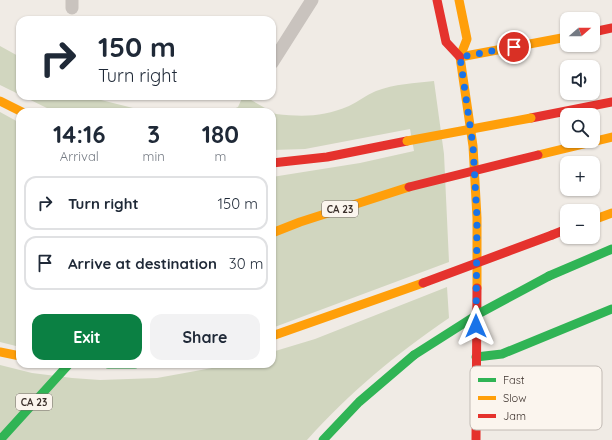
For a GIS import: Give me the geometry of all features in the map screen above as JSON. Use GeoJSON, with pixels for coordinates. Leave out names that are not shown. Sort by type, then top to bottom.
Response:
{"type":"FeatureCollection","features":[{"type":"Feature","properties":{"kind":"main road"},"geometry":{"type":"LineString","coordinates":[[437,0],[446,42],[460,57]]}},
{"type":"Feature","properties":{"kind":"main road"},"geometry":{"type":"LineString","coordinates":[[459,0],[467,39],[460,57],[473,146],[477,218],[476,366]]}},
{"type":"Feature","properties":{"kind":"main road"},"geometry":{"type":"LineString","coordinates":[[600,31],[612,28]]}},
{"type":"Feature","properties":{"kind":"main road"},"geometry":{"type":"LineString","coordinates":[[460,57],[560,38]]}},
{"type":"Feature","properties":{"kind":"main road"},"geometry":{"type":"LineString","coordinates":[[0,101],[16,109]]}},
{"type":"Feature","properties":{"kind":"main road"},"geometry":{"type":"LineString","coordinates":[[276,163],[327,157],[612,102]]}},
{"type":"Feature","properties":{"kind":"main road","name":"CA 23"},"geometry":{"type":"LineString","coordinates":[[276,232],[300,222],[409,187],[612,137]]}},
{"type":"Feature","properties":{"kind":"main road"},"geometry":{"type":"LineString","coordinates":[[600,217],[612,213]]}},
{"type":"Feature","properties":{"kind":"main road"},"geometry":{"type":"LineString","coordinates":[[276,335],[423,283],[560,232]]}},
{"type":"Feature","properties":{"kind":"main road"},"geometry":{"type":"LineString","coordinates":[[323,440],[359,402],[414,355],[446,332],[494,304],[549,276],[612,249]]}},
{"type":"Feature","properties":{"kind":"main road"},"geometry":{"type":"LineString","coordinates":[[476,357],[502,354],[612,309]]}},
{"type":"Feature","properties":{"kind":"main road"},"geometry":{"type":"LineString","coordinates":[[0,352],[16,355]]}},
{"type":"Feature","properties":{"kind":"main road","name":"CA 23"},"geometry":{"type":"LineString","coordinates":[[0,440],[65,368]]}},
{"type":"Feature","properties":{"kind":"street"},"geometry":{"type":"LineString","coordinates":[[276,57],[312,0]]}},
{"type":"Feature","properties":{"kind":"green space"},"geometry":{"type":"Polygon","coordinates":[[[0,46],[16,55],[16,93],[0,85],[0,46]]]}},
{"type":"Feature","properties":{"kind":"green space"},"geometry":{"type":"Polygon","coordinates":[[[434,81],[444,154],[449,262],[276,327],[276,176],[360,163],[414,151],[410,129],[305,149],[276,150],[276,114],[295,116],[313,115],[340,110],[372,93],[405,84],[434,81]]]}},
{"type":"Feature","properties":{"kind":"green space"},"geometry":{"type":"Polygon","coordinates":[[[30,100],[101,100],[133,108],[47,108],[30,100]]]}},
{"type":"Feature","properties":{"kind":"green space"},"geometry":{"type":"Polygon","coordinates":[[[241,100],[251,100],[265,108],[236,108],[238,107],[241,100]]]}},
{"type":"Feature","properties":{"kind":"green space"},"geometry":{"type":"Polygon","coordinates":[[[0,112],[16,121],[16,346],[0,342],[0,112]]]}},
{"type":"Feature","properties":{"kind":"green space"},"geometry":{"type":"Polygon","coordinates":[[[447,287],[449,318],[374,374],[340,405],[307,440],[0,440],[0,365],[32,373],[72,378],[100,380],[157,378],[212,368],[276,368],[276,351],[315,339],[447,287]]]}},
{"type":"Feature","properties":{"kind":"traffic: fast"},"geometry":{"type":"LineString","coordinates":[[549,276],[612,249]]}},
{"type":"Feature","properties":{"kind":"traffic: fast"},"geometry":{"type":"LineString","coordinates":[[414,355],[480,313],[549,276]]}},
{"type":"Feature","properties":{"kind":"traffic: fast"},"geometry":{"type":"LineString","coordinates":[[476,357],[502,354],[612,309]]}},
{"type":"Feature","properties":{"kind":"traffic: fast"},"geometry":{"type":"LineString","coordinates":[[323,440],[359,402],[414,355]]}},
{"type":"Feature","properties":{"kind":"traffic: fast"},"geometry":{"type":"LineString","coordinates":[[0,440],[65,368]]}},
{"type":"Feature","properties":{"kind":"traffic: slow"},"geometry":{"type":"LineString","coordinates":[[459,0],[467,39],[460,57],[473,146],[477,218],[477,288]]}},
{"type":"Feature","properties":{"kind":"traffic: slow"},"geometry":{"type":"LineString","coordinates":[[460,57],[560,38]]}},
{"type":"Feature","properties":{"kind":"traffic: slow"},"geometry":{"type":"LineString","coordinates":[[0,101],[16,109]]}},
{"type":"Feature","properties":{"kind":"traffic: slow"},"geometry":{"type":"LineString","coordinates":[[407,141],[531,118]]}},
{"type":"Feature","properties":{"kind":"traffic: slow"},"geometry":{"type":"LineString","coordinates":[[538,155],[612,137]]}},
{"type":"Feature","properties":{"kind":"traffic: slow"},"geometry":{"type":"LineString","coordinates":[[276,231],[300,222],[409,187]]}},
{"type":"Feature","properties":{"kind":"traffic: slow"},"geometry":{"type":"LineString","coordinates":[[600,217],[612,213]]}},
{"type":"Feature","properties":{"kind":"traffic: slow"},"geometry":{"type":"LineString","coordinates":[[276,335],[423,283]]}},
{"type":"Feature","properties":{"kind":"traffic: slow"},"geometry":{"type":"LineString","coordinates":[[0,352],[16,355]]}},
{"type":"Feature","properties":{"kind":"traffic: jam"},"geometry":{"type":"LineString","coordinates":[[437,0],[446,42],[460,57]]}},
{"type":"Feature","properties":{"kind":"traffic: jam"},"geometry":{"type":"LineString","coordinates":[[600,31],[612,28]]}},
{"type":"Feature","properties":{"kind":"traffic: jam"},"geometry":{"type":"LineString","coordinates":[[531,118],[612,102]]}},
{"type":"Feature","properties":{"kind":"traffic: jam"},"geometry":{"type":"LineString","coordinates":[[276,163],[327,157],[407,141]]}},
{"type":"Feature","properties":{"kind":"traffic: jam"},"geometry":{"type":"LineString","coordinates":[[409,187],[538,155]]}},
{"type":"Feature","properties":{"kind":"traffic: jam"},"geometry":{"type":"LineString","coordinates":[[552,235],[560,232]]}},
{"type":"Feature","properties":{"kind":"traffic: jam"},"geometry":{"type":"LineString","coordinates":[[423,283],[552,235]]}},
{"type":"Feature","properties":{"kind":"traffic: jam"},"geometry":{"type":"LineString","coordinates":[[476,366],[477,288]]}},
{"type":"Feature","properties":{"kind":"traffic: jam"},"geometry":{"type":"LineString","coordinates":[[476,430],[476,440]]}},
{"type":"Feature","properties":{"kind":"route"},"geometry":{"type":"LineString","coordinates":[[476,326],[477,218],[473,146],[460,57],[514,47]]}}]}
